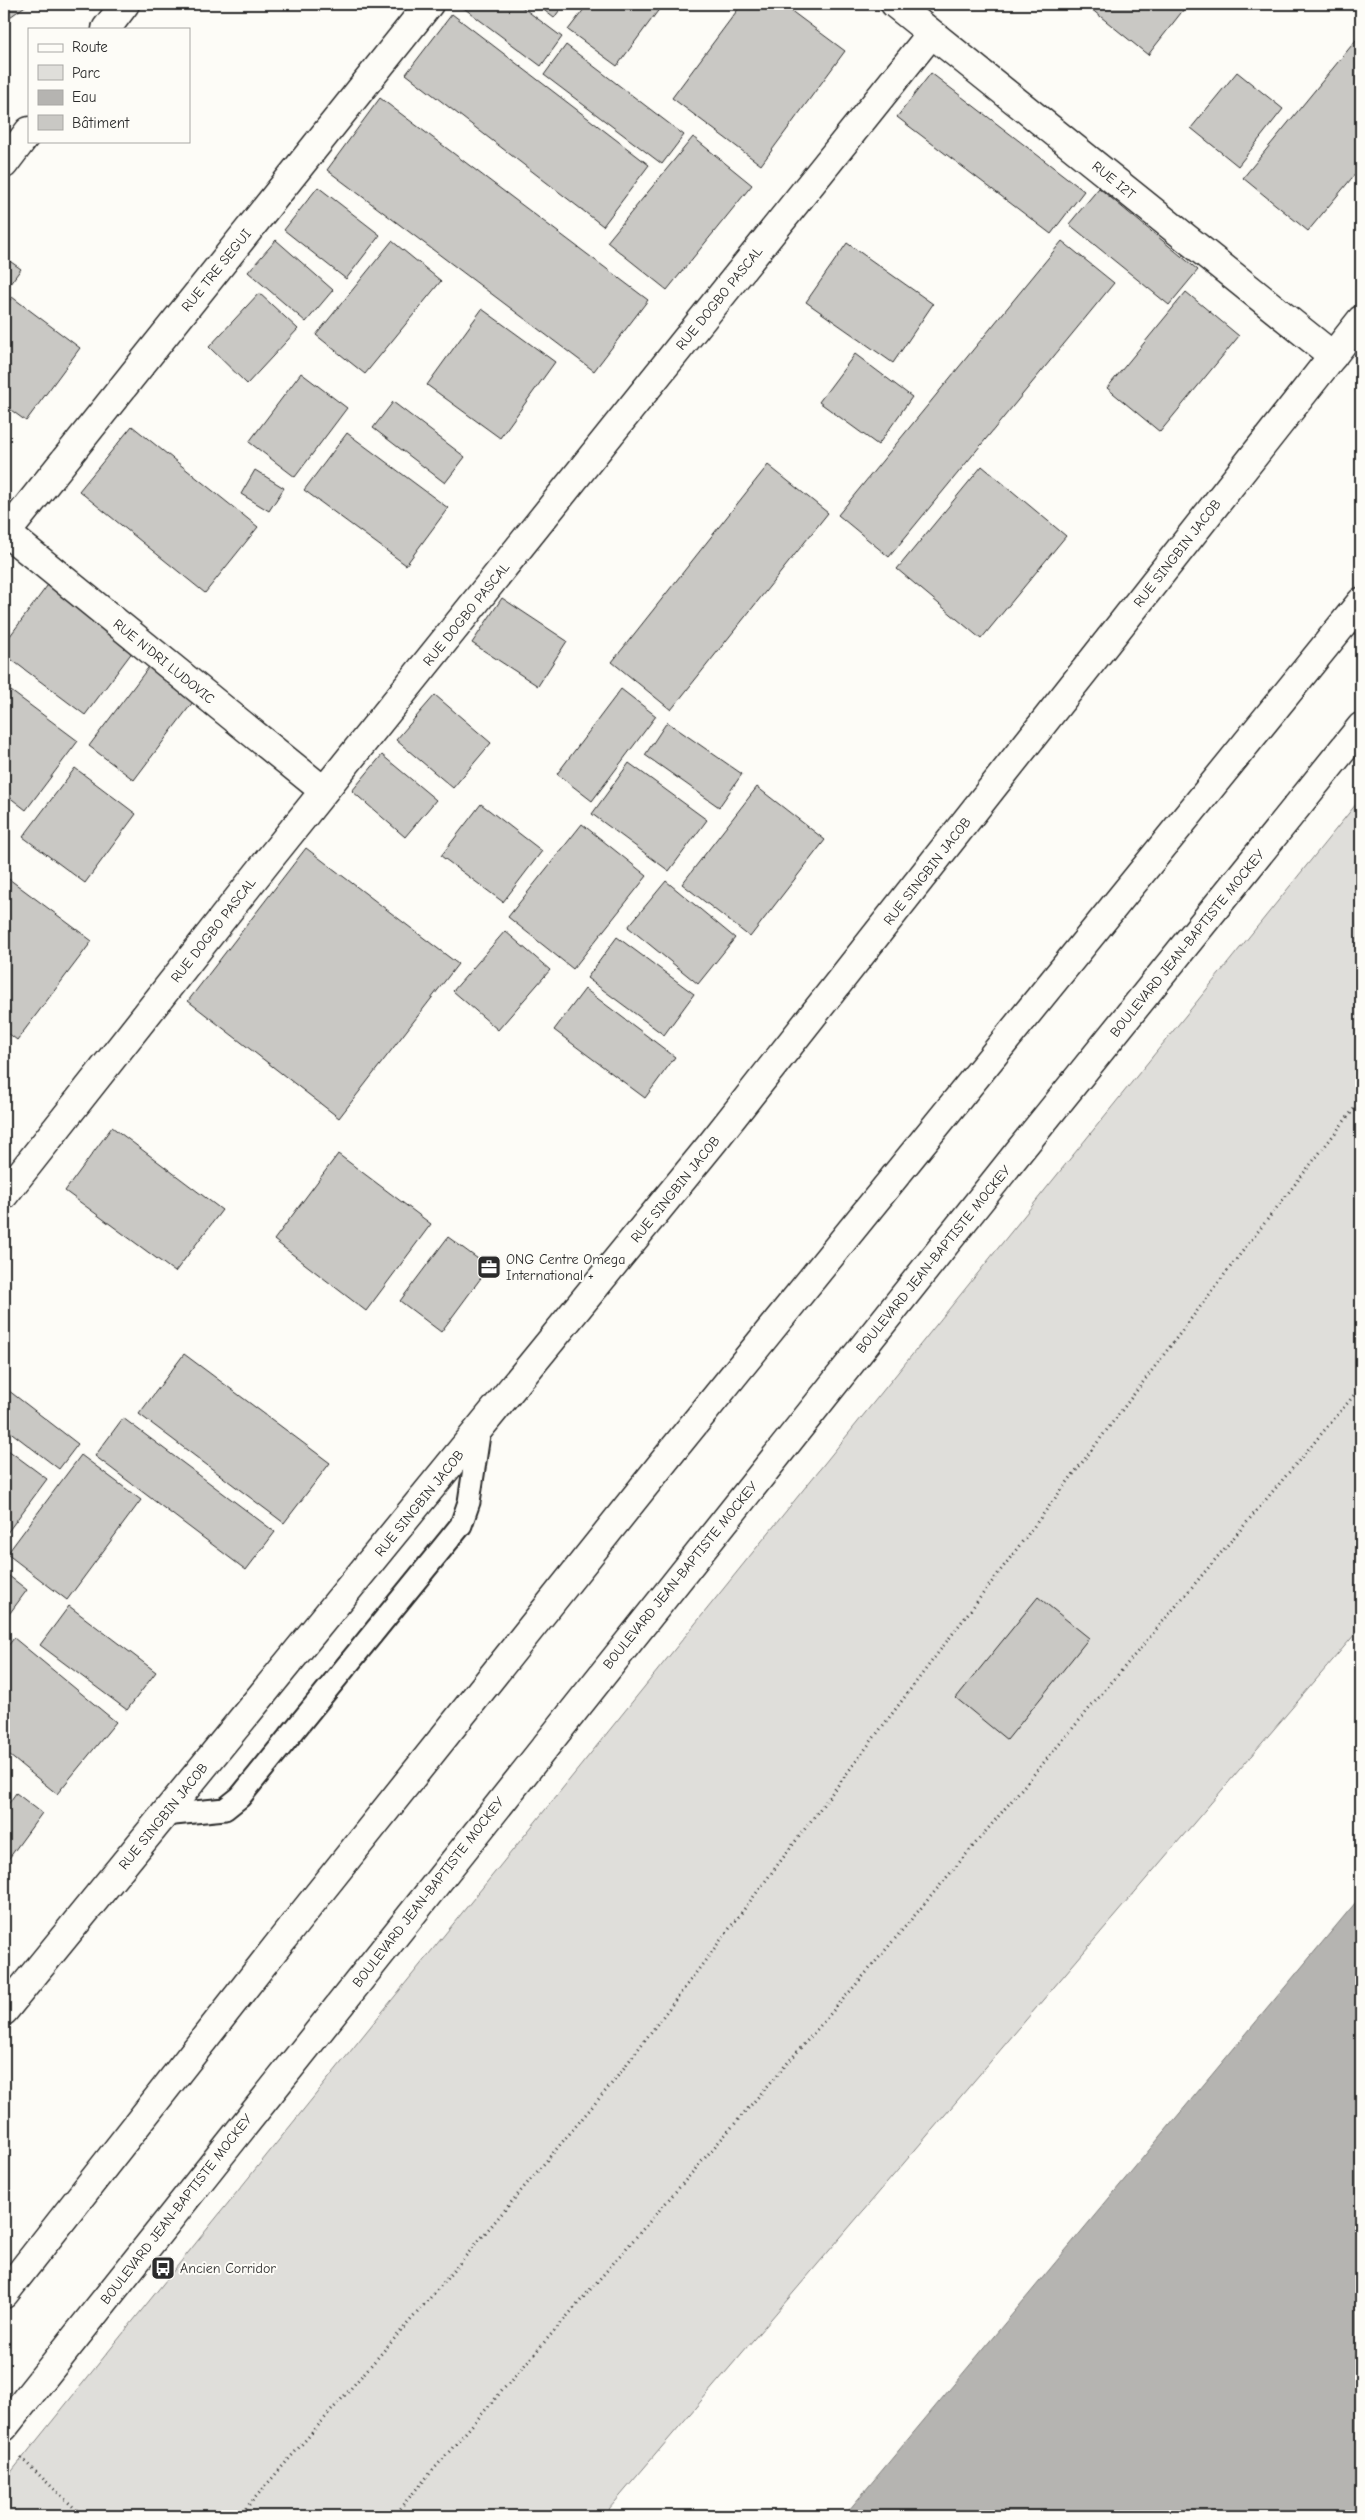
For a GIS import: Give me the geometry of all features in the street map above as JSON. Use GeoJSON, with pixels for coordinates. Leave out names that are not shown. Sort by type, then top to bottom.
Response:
{"type":"FeatureCollection","features":[{"type":"Feature","properties":{"kind":"main road"},"geometry":{"type":"LineString","coordinates":[[107,28],[125,4]]}},
{"type":"Feature","properties":{"kind":"main road","name":"RUE TRE SEGUI"},"geometry":{"type":"LineString","coordinates":[[5,533],[429,4]]}},
{"type":"Feature","properties":{"kind":"main road","name":"RUE I2T"},"geometry":{"type":"LineString","coordinates":[[895,4],[1333,356]]}},
{"type":"Feature","properties":{"kind":"main road","name":"RUE DOGBO PASCAL"},"geometry":{"type":"LineString","coordinates":[[4,1195],[324,791],[931,34]]}},
{"type":"Feature","properties":{"kind":"main road"},"geometry":{"type":"LineString","coordinates":[[4,164],[28,132]]}},
{"type":"Feature","properties":{"kind":"main road","name":"RUE SINGBIN JACOB"},"geometry":{"type":"LineString","coordinates":[[4,2011],[713,1142],[1361,320]]}},
{"type":"Feature","properties":{"kind":"main road","name":"RUE N'DRI LUDOVIC"},"geometry":{"type":"LineString","coordinates":[[5,533],[324,791]]}},
{"type":"Feature","properties":{"kind":"main road"},"geometry":{"type":"LineString","coordinates":[[4,2294],[292,1928],[673,1450],[1361,602]]}},
{"type":"Feature","properties":{"kind":"main road","name":"BOULEVARD JEAN-BAPTISTE MOCKEY"},"geometry":{"type":"LineString","coordinates":[[4,2427],[1001,1173],[1361,727]]}},
{"type":"Feature","properties":{"kind":"lane"},"geometry":{"type":"LineString","coordinates":[[164,1814],[225,1809],[240,1797],[461,1525],[470,1502],[480,1428]]}},
{"type":"Feature","properties":{"kind":"path"},"geometry":{"type":"LineString","coordinates":[[239,2516],[437,2290],[614,2081],[1231,1266],[1361,1100]]}},
{"type":"Feature","properties":{"kind":"path"},"geometry":{"type":"LineString","coordinates":[[393,2516],[866,1973],[1361,1387]]}},
{"type":"Feature","properties":{"kind":"path"},"geometry":{"type":"LineString","coordinates":[[16,2454],[83,2516]]}},
{"type":"Feature","properties":{"kind":"green space"},"geometry":{"type":"Polygon","coordinates":[[[1361,798],[1361,1627],[603,2516],[4,2516],[4,2481],[1361,798]]]}},
{"type":"Feature","properties":{"kind":"water"},"geometry":{"type":"Polygon","coordinates":[[[1361,1896],[1361,2516],[844,2516],[1361,1896]]]}},
{"type":"Feature","properties":{"kind":"building"},"geometry":{"type":"Polygon","coordinates":[[[4,4],[28,4],[10,17],[4,9],[4,4]]]}},
{"type":"Feature","properties":{"kind":"building"},"geometry":{"type":"Polygon","coordinates":[[[463,4],[518,4],[562,37],[541,66],[461,6],[463,4]]]}},
{"type":"Feature","properties":{"kind":"building"},"geometry":{"type":"Polygon","coordinates":[[[536,4],[564,4],[554,18],[536,4]]]}},
{"type":"Feature","properties":{"kind":"building"},"geometry":{"type":"Polygon","coordinates":[[[588,4],[663,4],[617,66],[568,30],[588,4]]]}},
{"type":"Feature","properties":{"kind":"building"},"geometry":{"type":"Polygon","coordinates":[[[742,4],[782,4],[845,51],[761,165],[672,98],[742,4]]]}},
{"type":"Feature","properties":{"kind":"building"},"geometry":{"type":"Polygon","coordinates":[[[1085,4],[1188,4],[1148,55],[1085,4]]]}},
{"type":"Feature","properties":{"kind":"building"},"geometry":{"type":"Polygon","coordinates":[[[452,14],[649,165],[603,226],[406,74],[452,14]]]}},
{"type":"Feature","properties":{"kind":"building"},"geometry":{"type":"Polygon","coordinates":[[[1361,34],[1361,167],[1308,231],[1243,178],[1361,34]]]}},
{"type":"Feature","properties":{"kind":"building"},"geometry":{"type":"Polygon","coordinates":[[[566,45],[684,135],[662,164],[544,75],[566,45]]]}},
{"type":"Feature","properties":{"kind":"building"},"geometry":{"type":"Polygon","coordinates":[[[1237,72],[1283,109],[1238,166],[1191,128],[1237,72]]]}},
{"type":"Feature","properties":{"kind":"building"},"geometry":{"type":"Polygon","coordinates":[[[931,73],[1084,191],[1051,234],[897,117],[931,73]]]}},
{"type":"Feature","properties":{"kind":"building"},"geometry":{"type":"Polygon","coordinates":[[[380,98],[648,300],[594,371],[327,170],[380,98]]]}},
{"type":"Feature","properties":{"kind":"building"},"geometry":{"type":"Polygon","coordinates":[[[693,137],[752,185],[667,290],[607,242],[693,137]]]}},
{"type":"Feature","properties":{"kind":"building"},"geometry":{"type":"Polygon","coordinates":[[[318,187],[380,235],[346,279],[284,230],[318,187]]]}},
{"type":"Feature","properties":{"kind":"building"},"geometry":{"type":"Polygon","coordinates":[[[1099,188],[1198,270],[1169,305],[1069,224],[1099,188]]]}},
{"type":"Feature","properties":{"kind":"building"},"geometry":{"type":"Polygon","coordinates":[[[276,240],[333,290],[306,322],[248,272],[276,240]]]}},
{"type":"Feature","properties":{"kind":"building"},"geometry":{"type":"Polygon","coordinates":[[[392,241],[441,281],[365,374],[316,335],[392,241]]]}},
{"type":"Feature","properties":{"kind":"building"},"geometry":{"type":"Polygon","coordinates":[[[1062,241],[1114,283],[889,557],[838,515],[1062,241]]]}},
{"type":"Feature","properties":{"kind":"building"},"geometry":{"type":"Polygon","coordinates":[[[847,243],[933,304],[893,363],[806,302],[847,243]]]}},
{"type":"Feature","properties":{"kind":"building"},"geometry":{"type":"Polygon","coordinates":[[[4,257],[21,269],[4,292],[4,257]]]}},
{"type":"Feature","properties":{"kind":"building"},"geometry":{"type":"Polygon","coordinates":[[[1186,292],[1239,336],[1160,432],[1107,388],[1186,292]]]}},
{"type":"Feature","properties":{"kind":"building"},"geometry":{"type":"Polygon","coordinates":[[[259,293],[298,329],[247,384],[209,347],[259,293]]]}},
{"type":"Feature","properties":{"kind":"building"},"geometry":{"type":"Polygon","coordinates":[[[12,297],[80,348],[26,421],[4,405],[4,309],[12,297]]]}},
{"type":"Feature","properties":{"kind":"building"},"geometry":{"type":"Polygon","coordinates":[[[482,309],[555,362],[500,438],[427,385],[482,309]]]}},
{"type":"Feature","properties":{"kind":"building"},"geometry":{"type":"Polygon","coordinates":[[[855,354],[912,397],[878,445],[819,402],[855,354]]]}},
{"type":"Feature","properties":{"kind":"building"},"geometry":{"type":"Polygon","coordinates":[[[301,373],[347,408],[295,477],[249,442],[301,373]]]}},
{"type":"Feature","properties":{"kind":"building"},"geometry":{"type":"Polygon","coordinates":[[[393,402],[465,457],[445,483],[373,428],[393,402]]]}},
{"type":"Feature","properties":{"kind":"building"},"geometry":{"type":"Polygon","coordinates":[[[132,426],[258,527],[205,593],[79,491],[132,426]]]}},
{"type":"Feature","properties":{"kind":"building"},"geometry":{"type":"Polygon","coordinates":[[[347,433],[448,508],[406,565],[304,490],[347,433]]]}},
{"type":"Feature","properties":{"kind":"building"},"geometry":{"type":"Polygon","coordinates":[[[768,465],[828,513],[671,710],[612,662],[768,465]]]}},
{"type":"Feature","properties":{"kind":"building"},"geometry":{"type":"Polygon","coordinates":[[[982,466],[1066,536],[981,639],[897,569],[982,466]]]}},
{"type":"Feature","properties":{"kind":"building"},"geometry":{"type":"Polygon","coordinates":[[[255,470],[284,488],[269,511],[241,494],[255,470]]]}},
{"type":"Feature","properties":{"kind":"building"},"geometry":{"type":"Polygon","coordinates":[[[50,582],[136,647],[85,715],[4,654],[4,644],[50,582]]]}},
{"type":"Feature","properties":{"kind":"building"},"geometry":{"type":"Polygon","coordinates":[[[502,598],[567,641],[538,686],[472,643],[502,598]]]}},
{"type":"Feature","properties":{"kind":"building"},"geometry":{"type":"Polygon","coordinates":[[[151,664],[196,698],[134,780],[89,746],[151,664]]]}},
{"type":"Feature","properties":{"kind":"building"},"geometry":{"type":"Polygon","coordinates":[[[621,689],[656,716],[592,801],[557,774],[621,689]]]}},
{"type":"Feature","properties":{"kind":"building"},"geometry":{"type":"Polygon","coordinates":[[[11,691],[78,741],[26,810],[4,793],[4,700],[11,691]]]}},
{"type":"Feature","properties":{"kind":"building"},"geometry":{"type":"Polygon","coordinates":[[[435,695],[491,743],[453,788],[396,740],[435,695]]]}},
{"type":"Feature","properties":{"kind":"building"},"geometry":{"type":"Polygon","coordinates":[[[667,722],[742,774],[719,807],[645,755],[667,722]]]}},
{"type":"Feature","properties":{"kind":"building"},"geometry":{"type":"Polygon","coordinates":[[[382,755],[436,800],[405,837],[352,791],[382,755]]]}},
{"type":"Feature","properties":{"kind":"building"},"geometry":{"type":"Polygon","coordinates":[[[629,763],[707,820],[669,871],[592,814],[629,763]]]}},
{"type":"Feature","properties":{"kind":"building"},"geometry":{"type":"Polygon","coordinates":[[[75,768],[136,814],[85,883],[23,837],[75,768]]]}},
{"type":"Feature","properties":{"kind":"building"},"geometry":{"type":"Polygon","coordinates":[[[757,787],[825,840],[750,937],[682,884],[757,787]]]}},
{"type":"Feature","properties":{"kind":"building"},"geometry":{"type":"Polygon","coordinates":[[[481,804],[542,851],[503,902],[441,856],[481,804]]]}},
{"type":"Feature","properties":{"kind":"building"},"geometry":{"type":"Polygon","coordinates":[[[582,824],[647,876],[573,969],[508,917],[582,824]]]}},
{"type":"Feature","properties":{"kind":"building"},"geometry":{"type":"Polygon","coordinates":[[[306,848],[458,964],[339,1118],[188,1001],[306,848]]]}},
{"type":"Feature","properties":{"kind":"building"},"geometry":{"type":"Polygon","coordinates":[[[9,879],[92,941],[17,1040],[4,1030],[4,886],[9,879]]]}},
{"type":"Feature","properties":{"kind":"building"},"geometry":{"type":"Polygon","coordinates":[[[666,881],[735,938],[698,984],[628,927],[666,881]]]}},
{"type":"Feature","properties":{"kind":"building"},"geometry":{"type":"Polygon","coordinates":[[[505,931],[550,970],[498,1030],[453,991],[505,931]]]}},
{"type":"Feature","properties":{"kind":"building"},"geometry":{"type":"Polygon","coordinates":[[[617,937],[694,994],[664,1035],[587,978],[617,937]]]}},
{"type":"Feature","properties":{"kind":"building"},"geometry":{"type":"Polygon","coordinates":[[[585,989],[675,1057],[645,1098],[554,1030],[585,989]]]}},
{"type":"Feature","properties":{"kind":"building"},"geometry":{"type":"Polygon","coordinates":[[[112,1127],[222,1210],[175,1272],[65,1191],[112,1127]]]}},
{"type":"Feature","properties":{"kind":"building"},"geometry":{"type":"Polygon","coordinates":[[[338,1154],[431,1224],[366,1311],[274,1240],[338,1154]]]}},
{"type":"Feature","properties":{"kind":"building"},"geometry":{"type":"Polygon","coordinates":[[[448,1237],[489,1267],[441,1332],[400,1301],[448,1237]]]}},
{"type":"Feature","properties":{"kind":"building"},"geometry":{"type":"Polygon","coordinates":[[[184,1354],[330,1463],[284,1523],[139,1414],[184,1354]]]}},
{"type":"Feature","properties":{"kind":"building"},"geometry":{"type":"Polygon","coordinates":[[[4,1387],[78,1444],[59,1469],[4,1427],[4,1387]]]}},
{"type":"Feature","properties":{"kind":"building"},"geometry":{"type":"Polygon","coordinates":[[[123,1418],[275,1532],[246,1570],[95,1456],[123,1418]]]}},
{"type":"Feature","properties":{"kind":"building"},"geometry":{"type":"Polygon","coordinates":[[[4,1447],[47,1479],[4,1537],[4,1447]]]}},
{"type":"Feature","properties":{"kind":"building"},"geometry":{"type":"Polygon","coordinates":[[[81,1455],[141,1500],[67,1600],[7,1554],[81,1455]]]}},
{"type":"Feature","properties":{"kind":"building"},"geometry":{"type":"Polygon","coordinates":[[[4,1572],[27,1590],[4,1621],[4,1572]]]}},
{"type":"Feature","properties":{"kind":"building"},"geometry":{"type":"Polygon","coordinates":[[[1038,1597],[1089,1638],[1007,1740],[956,1698],[1038,1597]]]}},
{"type":"Feature","properties":{"kind":"building"},"geometry":{"type":"Polygon","coordinates":[[[69,1606],[156,1672],[127,1710],[40,1645],[69,1606]]]}},
{"type":"Feature","properties":{"kind":"building"},"geometry":{"type":"Polygon","coordinates":[[[14,1638],[116,1722],[57,1794],[4,1751],[4,1651],[14,1638]]]}},
{"type":"Feature","properties":{"kind":"building"},"geometry":{"type":"Polygon","coordinates":[[[16,1793],[42,1813],[4,1865],[4,1810],[16,1793]]]}},
{"type":"Feature","properties":{"kind":"place","name":"ONG Centre Omega International +"},"geometry":{"type":"Point","coordinates":[489,1267]}},
{"type":"Feature","properties":{"kind":"place","name":"Ancien Corridor"},"geometry":{"type":"Point","coordinates":[163,2268]}}]}
